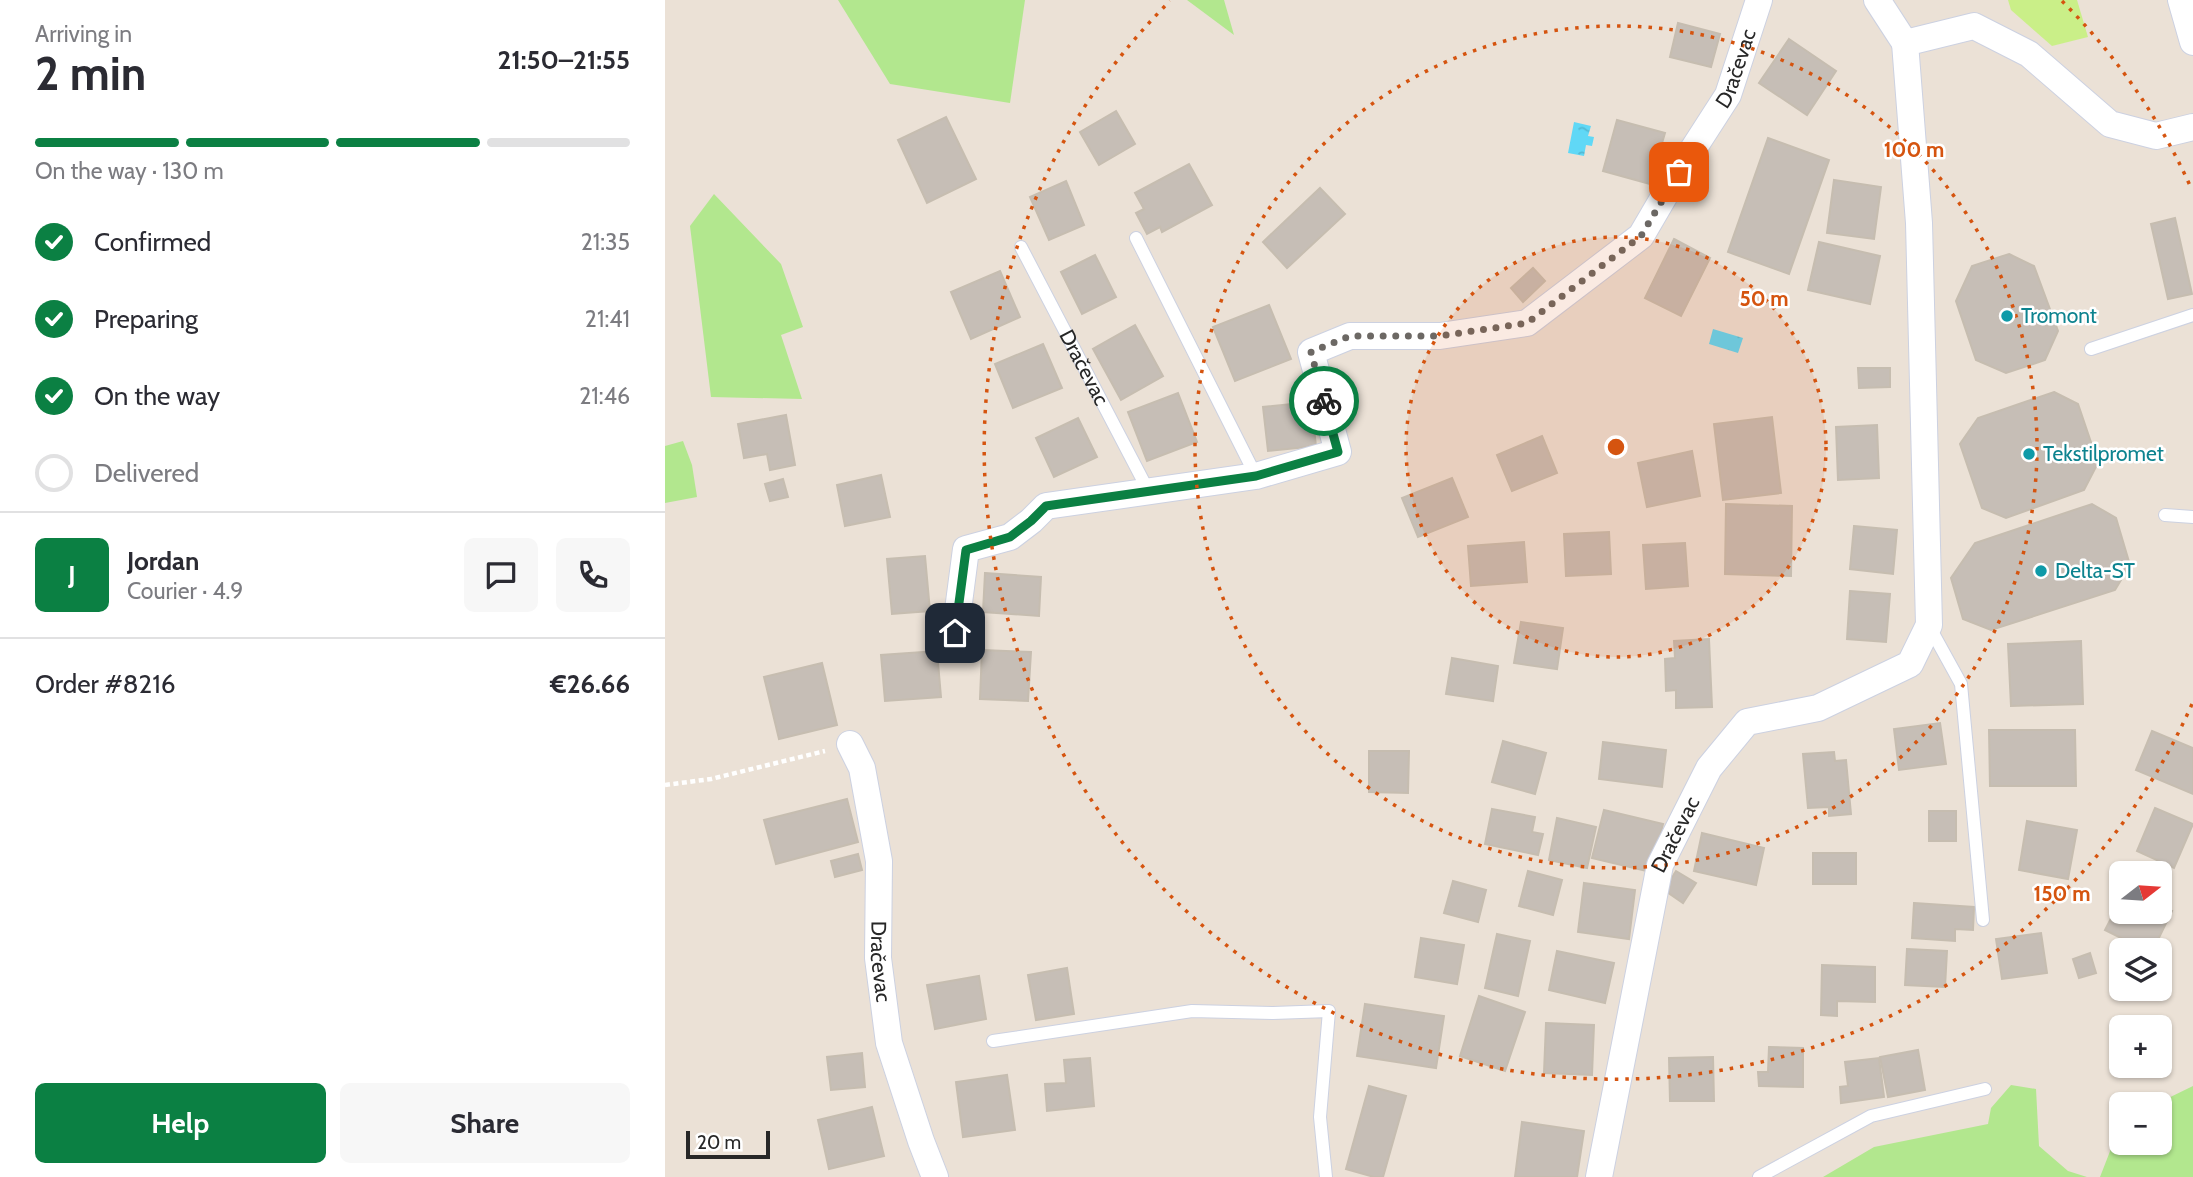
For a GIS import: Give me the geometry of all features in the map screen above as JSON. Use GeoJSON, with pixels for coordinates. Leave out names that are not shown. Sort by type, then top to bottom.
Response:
{"type":"FeatureCollection","features":[{"type":"Feature","properties":{"kind":"street","name":"Dračevac"},"geometry":{"type":"LineString","coordinates":[[955,633],[966,550],[1010,537],[1046,506],[1256,476],[1338,452],[1311,352],[1350,336],[1440,336],[1527,323],[1641,236],[1728,95],[1759,0]]}},
{"type":"Feature","properties":{"kind":"street","name":"Dračevac"},"geometry":{"type":"LineString","coordinates":[[1599,1177],[1661,865],[1709,768],[1747,722],[1818,708],[1910,664],[1929,625],[1919,223],[1905,43],[1877,0]]}},
{"type":"Feature","properties":{"kind":"street"},"geometry":{"type":"LineString","coordinates":[[2181,0],[2193,43]]}},
{"type":"Feature","properties":{"kind":"street"},"geometry":{"type":"LineString","coordinates":[[1905,43],[1974,26],[2029,54],[2110,124],[2156,136],[2193,127]]}},
{"type":"Feature","properties":{"kind":"street","name":"Dračevac"},"geometry":{"type":"LineString","coordinates":[[850,744],[862,768],[879,861],[878,958],[889,1043],[935,1177]]}},
{"type":"Feature","properties":{"kind":"lane"},"geometry":{"type":"LineString","coordinates":[[1136,238],[1256,476]]}},
{"type":"Feature","properties":{"kind":"lane","name":"Dračevac"},"geometry":{"type":"LineString","coordinates":[[1021,247],[1148,490]]}},
{"type":"Feature","properties":{"kind":"lane"},"geometry":{"type":"LineString","coordinates":[[2091,349],[2193,315]]}},
{"type":"Feature","properties":{"kind":"lane"},"geometry":{"type":"LineString","coordinates":[[2165,515],[2193,517]]}},
{"type":"Feature","properties":{"kind":"lane","name":"Dračevac"},"geometry":{"type":"LineString","coordinates":[[1929,625],[1961,684],[1983,920]]}},
{"type":"Feature","properties":{"kind":"lane"},"geometry":{"type":"LineString","coordinates":[[993,1041],[1192,1011],[1329,1011],[1320,1117],[1326,1177]]}},
{"type":"Feature","properties":{"kind":"lane"},"geometry":{"type":"LineString","coordinates":[[1759,1177],[1871,1116],[1985,1089]]}},
{"type":"Feature","properties":{"kind":"path"},"geometry":{"type":"LineString","coordinates":[[665,785],[711,779],[850,744]]}},
{"type":"Feature","properties":{"kind":"green space"},"geometry":{"type":"Polygon","coordinates":[[[838,0],[1025,0],[1010,103],[890,84],[838,0]]]}},
{"type":"Feature","properties":{"kind":"green space"},"geometry":{"type":"Polygon","coordinates":[[[1187,0],[1224,0],[1234,35],[1187,0]]]}},
{"type":"Feature","properties":{"kind":"green space"},"geometry":{"type":"Polygon","coordinates":[[[2008,0],[2077,0],[2088,37],[2052,46],[2011,10],[2008,0]]]}},
{"type":"Feature","properties":{"kind":"green space"},"geometry":{"type":"Polygon","coordinates":[[[714,194],[781,264],[803,327],[781,335],[802,399],[711,397],[690,226],[714,194]]]}},
{"type":"Feature","properties":{"kind":"green space"},"geometry":{"type":"Polygon","coordinates":[[[683,441],[692,465],[697,497],[665,503],[665,446],[683,441]]]}},
{"type":"Feature","properties":{"kind":"green space"},"geometry":{"type":"Polygon","coordinates":[[[2011,1085],[2036,1089],[2039,1146],[2068,1171],[2087,1177],[1823,1177],[1874,1147],[1988,1124],[1991,1108],[2011,1085]]]}},
{"type":"Feature","properties":{"kind":"green space"},"geometry":{"type":"Polygon","coordinates":[[[2193,1086],[2193,1177],[2100,1177],[2109,1154],[2172,1155],[2172,1096],[2193,1086]]]}},
{"type":"Feature","properties":{"kind":"water"},"geometry":{"type":"Polygon","coordinates":[[[1574,122],[1591,126],[1588,136],[1594,137],[1592,146],[1586,145],[1584,156],[1568,153],[1574,122]]]}},
{"type":"Feature","properties":{"kind":"water"},"geometry":{"type":"Polygon","coordinates":[[[1713,329],[1743,338],[1738,353],[1709,344],[1713,329]]]}},
{"type":"Feature","properties":{"kind":"building"},"geometry":{"type":"Polygon","coordinates":[[[1678,23],[1720,34],[1711,67],[1670,57],[1678,23]]]}},
{"type":"Feature","properties":{"kind":"building"},"geometry":{"type":"Polygon","coordinates":[[[1789,39],[1836,71],[1807,115],[1759,83],[1789,39]]]}},
{"type":"Feature","properties":{"kind":"building"},"geometry":{"type":"Polygon","coordinates":[[[1116,111],[1135,144],[1099,165],[1080,132],[1116,111]]]}},
{"type":"Feature","properties":{"kind":"building"},"geometry":{"type":"Polygon","coordinates":[[[946,117],[976,179],[927,203],[898,140],[946,117]]]}},
{"type":"Feature","properties":{"kind":"building"},"geometry":{"type":"Polygon","coordinates":[[[1617,120],[1665,133],[1650,184],[1603,171],[1617,120]]]}},
{"type":"Feature","properties":{"kind":"building"},"geometry":{"type":"Polygon","coordinates":[[[1768,138],[1829,160],[1789,274],[1728,252],[1768,138]]]}},
{"type":"Feature","properties":{"kind":"building"},"geometry":{"type":"Polygon","coordinates":[[[1189,164],[1212,205],[1162,232],[1160,227],[1147,234],[1136,213],[1144,209],[1135,193],[1189,164]]]}},
{"type":"Feature","properties":{"kind":"building"},"geometry":{"type":"Polygon","coordinates":[[[1834,180],[1881,187],[1874,239],[1827,233],[1834,180]]]}},
{"type":"Feature","properties":{"kind":"building"},"geometry":{"type":"Polygon","coordinates":[[[1066,181],[1084,225],[1049,240],[1030,197],[1066,181]]]}},
{"type":"Feature","properties":{"kind":"building"},"geometry":{"type":"Polygon","coordinates":[[[1320,188],[1345,214],[1287,268],[1263,242],[1320,188]]]}},
{"type":"Feature","properties":{"kind":"building"},"geometry":{"type":"Polygon","coordinates":[[[2175,218],[2192,294],[2168,299],[2151,224],[2175,218]]]}},
{"type":"Feature","properties":{"kind":"building"},"geometry":{"type":"Polygon","coordinates":[[[1674,239],[1710,258],[1681,316],[1645,298],[1674,239]]]}},
{"type":"Feature","properties":{"kind":"building"},"geometry":{"type":"Polygon","coordinates":[[[1819,242],[1880,256],[1870,304],[1808,290],[1819,242]]]}},
{"type":"Feature","properties":{"kind":"building","name":"Tromont"},"geometry":{"type":"Polygon","coordinates":[[[2009,254],[2034,266],[2058,331],[2045,360],[2006,373],[1976,360],[1956,301],[1972,266],[2009,254]]]}},
{"type":"Feature","properties":{"kind":"building"},"geometry":{"type":"Polygon","coordinates":[[[1095,255],[1116,297],[1082,314],[1061,272],[1095,255]]]}},
{"type":"Feature","properties":{"kind":"building"},"geometry":{"type":"Polygon","coordinates":[[[1533,268],[1545,281],[1523,302],[1511,288],[1533,268]]]}},
{"type":"Feature","properties":{"kind":"building"},"geometry":{"type":"Polygon","coordinates":[[[1000,271],[1020,317],[971,339],[951,292],[1000,271]]]}},
{"type":"Feature","properties":{"kind":"building"},"geometry":{"type":"Polygon","coordinates":[[[1269,305],[1291,359],[1235,381],[1213,327],[1269,305]]]}},
{"type":"Feature","properties":{"kind":"building"},"geometry":{"type":"Polygon","coordinates":[[[1135,325],[1163,376],[1121,400],[1093,349],[1135,325]]]}},
{"type":"Feature","properties":{"kind":"building"},"geometry":{"type":"Polygon","coordinates":[[[1043,344],[1062,388],[1013,408],[995,364],[1043,344]]]}},
{"type":"Feature","properties":{"kind":"building"},"geometry":{"type":"Polygon","coordinates":[[[1858,368],[1890,368],[1890,387],[1859,388],[1858,368]]]}},
{"type":"Feature","properties":{"kind":"building","name":"Tekstilpromet"},"geometry":{"type":"Polygon","coordinates":[[[2054,392],[2078,404],[2098,463],[2084,490],[2006,518],[1982,508],[1960,444],[1978,418],[2054,392]]]}},
{"type":"Feature","properties":{"kind":"building"},"geometry":{"type":"Polygon","coordinates":[[[1178,393],[1197,442],[1147,461],[1128,412],[1178,393]]]}},
{"type":"Feature","properties":{"kind":"building"},"geometry":{"type":"Polygon","coordinates":[[[1311,402],[1316,446],[1268,451],[1263,407],[1311,402]]]}},
{"type":"Feature","properties":{"kind":"building"},"geometry":{"type":"Polygon","coordinates":[[[786,415],[795,465],[770,470],[767,454],[744,458],[738,424],[786,415]]]}},
{"type":"Feature","properties":{"kind":"building"},"geometry":{"type":"Polygon","coordinates":[[[1772,417],[1781,493],[1723,500],[1714,424],[1772,417]]]}},
{"type":"Feature","properties":{"kind":"building"},"geometry":{"type":"Polygon","coordinates":[[[1078,418],[1097,457],[1054,477],[1036,438],[1078,418]]]}},
{"type":"Feature","properties":{"kind":"building"},"geometry":{"type":"Polygon","coordinates":[[[1877,425],[1879,478],[1838,480],[1836,427],[1877,425]]]}},
{"type":"Feature","properties":{"kind":"building"},"geometry":{"type":"Polygon","coordinates":[[[1542,436],[1557,473],[1512,491],[1497,455],[1542,436]]]}},
{"type":"Feature","properties":{"kind":"building"},"geometry":{"type":"Polygon","coordinates":[[[1692,451],[1700,496],[1647,507],[1638,463],[1692,451]]]}},
{"type":"Feature","properties":{"kind":"building"},"geometry":{"type":"Polygon","coordinates":[[[881,475],[890,517],[845,526],[837,485],[881,475]]]}},
{"type":"Feature","properties":{"kind":"building"},"geometry":{"type":"Polygon","coordinates":[[[1452,478],[1468,517],[1418,537],[1402,498],[1452,478]]]}},
{"type":"Feature","properties":{"kind":"building"},"geometry":{"type":"Polygon","coordinates":[[[783,479],[788,497],[770,501],[765,484],[783,479]]]}},
{"type":"Feature","properties":{"kind":"building"},"geometry":{"type":"Polygon","coordinates":[[[1726,504],[1792,506],[1791,576],[1725,574],[1726,504]]]}},
{"type":"Feature","properties":{"kind":"building","name":"Delta-ST"},"geometry":{"type":"Polygon","coordinates":[[[2092,504],[2116,518],[2130,565],[2115,590],[1991,630],[1963,619],[1951,578],[1975,543],[2092,504]]]}},
{"type":"Feature","properties":{"kind":"building"},"geometry":{"type":"Polygon","coordinates":[[[1854,526],[1897,530],[1893,574],[1850,569],[1854,526]]]}},
{"type":"Feature","properties":{"kind":"building"},"geometry":{"type":"Polygon","coordinates":[[[1609,532],[1611,574],[1566,576],[1564,534],[1609,532]]]}},
{"type":"Feature","properties":{"kind":"building"},"geometry":{"type":"Polygon","coordinates":[[[1524,542],[1527,582],[1471,586],[1468,546],[1524,542]]]}},
{"type":"Feature","properties":{"kind":"building"},"geometry":{"type":"Polygon","coordinates":[[[1685,543],[1688,586],[1646,589],[1643,545],[1685,543]]]}},
{"type":"Feature","properties":{"kind":"building"},"geometry":{"type":"Polygon","coordinates":[[[925,556],[930,611],[892,614],[887,559],[925,556]]]}},
{"type":"Feature","properties":{"kind":"building"},"geometry":{"type":"Polygon","coordinates":[[[985,573],[1041,577],[1039,616],[983,612],[985,573]]]}},
{"type":"Feature","properties":{"kind":"building"},"geometry":{"type":"Polygon","coordinates":[[[1850,591],[1890,594],[1886,642],[1847,639],[1850,591]]]}},
{"type":"Feature","properties":{"kind":"building"},"geometry":{"type":"Polygon","coordinates":[[[1521,622],[1563,628],[1557,669],[1514,663],[1521,622]]]}},
{"type":"Feature","properties":{"kind":"building"},"geometry":{"type":"Polygon","coordinates":[[[1709,639],[1712,707],[1676,708],[1676,690],[1666,691],[1665,659],[1675,658],[1674,641],[1709,639]]]}},
{"type":"Feature","properties":{"kind":"building"},"geometry":{"type":"Polygon","coordinates":[[[2081,641],[2083,704],[2011,706],[2008,644],[2081,641]]]}},
{"type":"Feature","properties":{"kind":"building"},"geometry":{"type":"Polygon","coordinates":[[[982,650],[1031,652],[1028,701],[980,699],[982,650]]]}},
{"type":"Feature","properties":{"kind":"building"},"geometry":{"type":"Polygon","coordinates":[[[937,651],[941,697],[885,701],[881,655],[937,651]]]}},
{"type":"Feature","properties":{"kind":"building"},"geometry":{"type":"Polygon","coordinates":[[[1452,658],[1498,666],[1493,701],[1446,694],[1452,658]]]}},
{"type":"Feature","properties":{"kind":"building"},"geometry":{"type":"Polygon","coordinates":[[[822,663],[837,725],[779,739],[764,677],[822,663]]]}},
{"type":"Feature","properties":{"kind":"building"},"geometry":{"type":"Polygon","coordinates":[[[1940,723],[1946,764],[1899,770],[1894,729],[1940,723]]]}},
{"type":"Feature","properties":{"kind":"building"},"geometry":{"type":"Polygon","coordinates":[[[1989,730],[2075,730],[2076,786],[1990,786],[1989,730]]]}},
{"type":"Feature","properties":{"kind":"building"},"geometry":{"type":"Polygon","coordinates":[[[2152,731],[2193,748],[2193,794],[2136,770],[2152,731]]]}},
{"type":"Feature","properties":{"kind":"building"},"geometry":{"type":"Polygon","coordinates":[[[1503,741],[1546,753],[1535,794],[1492,782],[1503,741]]]}},
{"type":"Feature","properties":{"kind":"building"},"geometry":{"type":"Polygon","coordinates":[[[1603,742],[1666,750],[1662,787],[1599,779],[1603,742]]]}},
{"type":"Feature","properties":{"kind":"building"},"geometry":{"type":"Polygon","coordinates":[[[1369,751],[1409,751],[1408,793],[1369,792],[1369,751]]]}},
{"type":"Feature","properties":{"kind":"building"},"geometry":{"type":"Polygon","coordinates":[[[1834,752],[1835,761],[1846,760],[1851,814],[1829,816],[1829,807],[1808,808],[1803,754],[1834,752]]]}},
{"type":"Feature","properties":{"kind":"building"},"geometry":{"type":"Polygon","coordinates":[[[847,799],[858,842],[776,864],[764,820],[847,799]]]}},
{"type":"Feature","properties":{"kind":"building"},"geometry":{"type":"Polygon","coordinates":[[[2155,808],[2193,824],[2174,868],[2172,861],[2159,861],[2137,851],[2155,808]]]}},
{"type":"Feature","properties":{"kind":"building"},"geometry":{"type":"Polygon","coordinates":[[[1492,809],[1535,817],[1532,832],[1543,834],[1538,855],[1485,844],[1492,809]]]}},
{"type":"Feature","properties":{"kind":"building"},"geometry":{"type":"Polygon","coordinates":[[[1604,810],[1663,824],[1651,872],[1592,858],[1604,810]]]}},
{"type":"Feature","properties":{"kind":"building"},"geometry":{"type":"Polygon","coordinates":[[[1929,811],[1956,811],[1956,841],[1929,841],[1929,811]]]}},
{"type":"Feature","properties":{"kind":"building"},"geometry":{"type":"Polygon","coordinates":[[[1557,818],[1596,827],[1587,868],[1549,860],[1557,818]]]}},
{"type":"Feature","properties":{"kind":"building"},"geometry":{"type":"Polygon","coordinates":[[[2027,821],[2077,830],[2068,879],[2019,870],[2027,821]]]}},
{"type":"Feature","properties":{"kind":"building"},"geometry":{"type":"Polygon","coordinates":[[[1702,833],[1764,848],[1756,885],[1694,871],[1702,833]]]}},
{"type":"Feature","properties":{"kind":"building"},"geometry":{"type":"Polygon","coordinates":[[[1813,853],[1856,853],[1856,884],[1813,884],[1813,853]]]}},
{"type":"Feature","properties":{"kind":"building"},"geometry":{"type":"Polygon","coordinates":[[[858,854],[862,870],[835,877],[831,861],[858,854]]]}},
{"type":"Feature","properties":{"kind":"building"},"geometry":{"type":"Polygon","coordinates":[[[1528,871],[1562,880],[1553,915],[1519,906],[1528,871]]]}},
{"type":"Feature","properties":{"kind":"building"},"geometry":{"type":"Polygon","coordinates":[[[1676,871],[1696,883],[1683,903],[1664,890],[1676,871]]]}},
{"type":"Feature","properties":{"kind":"building"},"geometry":{"type":"Polygon","coordinates":[[[1453,881],[1486,890],[1478,922],[1444,913],[1453,881]]]}},
{"type":"Feature","properties":{"kind":"building"},"geometry":{"type":"Polygon","coordinates":[[[1584,883],[1635,890],[1629,939],[1578,932],[1584,883]]]}},
{"type":"Feature","properties":{"kind":"building"},"geometry":{"type":"Polygon","coordinates":[[[1914,903],[1974,907],[1973,930],[1955,929],[1955,941],[1912,938],[1914,903]]]}},
{"type":"Feature","properties":{"kind":"building"},"geometry":{"type":"Polygon","coordinates":[[[2109,922],[2166,924],[2159,938],[2121,938],[2105,930],[2109,922]]]}},
{"type":"Feature","properties":{"kind":"building"},"geometry":{"type":"Polygon","coordinates":[[[2041,933],[2047,973],[2002,979],[1996,939],[2041,933]]]}},
{"type":"Feature","properties":{"kind":"building"},"geometry":{"type":"Polygon","coordinates":[[[1497,934],[1530,941],[1518,996],[1485,988],[1497,934]]]}},
{"type":"Feature","properties":{"kind":"building"},"geometry":{"type":"Polygon","coordinates":[[[1421,938],[1464,945],[1457,984],[1415,977],[1421,938]]]}},
{"type":"Feature","properties":{"kind":"building"},"geometry":{"type":"Polygon","coordinates":[[[1907,949],[1947,951],[1945,987],[1905,985],[1907,949]]]}},
{"type":"Feature","properties":{"kind":"building"},"geometry":{"type":"Polygon","coordinates":[[[1557,951],[1614,963],[1605,1003],[1549,990],[1557,951]]]}},
{"type":"Feature","properties":{"kind":"building"},"geometry":{"type":"Polygon","coordinates":[[[2090,953],[2096,973],[2079,978],[2073,959],[2090,953]]]}},
{"type":"Feature","properties":{"kind":"building"},"geometry":{"type":"Polygon","coordinates":[[[1822,965],[1875,967],[1875,1002],[1837,1001],[1837,1016],[1821,1015],[1822,965]]]}},
{"type":"Feature","properties":{"kind":"building"},"geometry":{"type":"Polygon","coordinates":[[[1067,968],[1074,1014],[1036,1020],[1028,975],[1067,968]]]}},
{"type":"Feature","properties":{"kind":"building"},"geometry":{"type":"Polygon","coordinates":[[[979,976],[986,1019],[935,1029],[927,985],[979,976]]]}},
{"type":"Feature","properties":{"kind":"building"},"geometry":{"type":"Polygon","coordinates":[[[1479,996],[1525,1012],[1505,1071],[1460,1056],[1479,996]]]}},
{"type":"Feature","properties":{"kind":"building"},"geometry":{"type":"Polygon","coordinates":[[[1365,1004],[1444,1016],[1436,1068],[1357,1056],[1365,1004]]]}},
{"type":"Feature","properties":{"kind":"building"},"geometry":{"type":"Polygon","coordinates":[[[1546,1023],[1594,1025],[1592,1075],[1544,1073],[1546,1023]]]}},
{"type":"Feature","properties":{"kind":"building"},"geometry":{"type":"Polygon","coordinates":[[[1769,1047],[1803,1048],[1803,1087],[1759,1086],[1758,1072],[1768,1072],[1769,1047]]]}},
{"type":"Feature","properties":{"kind":"building"},"geometry":{"type":"Polygon","coordinates":[[[1918,1050],[1925,1090],[1888,1097],[1880,1057],[1918,1050]]]}},
{"type":"Feature","properties":{"kind":"building"},"geometry":{"type":"Polygon","coordinates":[[[862,1053],[865,1087],[831,1090],[827,1057],[862,1053]]]}},
{"type":"Feature","properties":{"kind":"building"},"geometry":{"type":"Polygon","coordinates":[[[1713,1057],[1714,1101],[1670,1101],[1669,1058],[1713,1057]]]}},
{"type":"Feature","properties":{"kind":"building"},"geometry":{"type":"Polygon","coordinates":[[[1090,1058],[1094,1106],[1047,1111],[1045,1084],[1066,1083],[1064,1060],[1090,1058]]]}},
{"type":"Feature","properties":{"kind":"building"},"geometry":{"type":"Polygon","coordinates":[[[1879,1058],[1884,1097],[1841,1103],[1840,1087],[1848,1086],[1845,1062],[1879,1058]]]}},
{"type":"Feature","properties":{"kind":"building"},"geometry":{"type":"Polygon","coordinates":[[[1007,1075],[1015,1130],[963,1137],[956,1082],[1007,1075]]]}},
{"type":"Feature","properties":{"kind":"building"},"geometry":{"type":"Polygon","coordinates":[[[1369,1086],[1406,1096],[1383,1177],[1346,1169],[1369,1086]]]}},
{"type":"Feature","properties":{"kind":"building"},"geometry":{"type":"Polygon","coordinates":[[[872,1107],[884,1156],[829,1169],[818,1120],[872,1107]]]}},
{"type":"Feature","properties":{"kind":"building"},"geometry":{"type":"Polygon","coordinates":[[[1522,1122],[1584,1131],[1577,1177],[1515,1177],[1522,1122]]]}},
{"type":"Feature","properties":{"kind":"way so far"},"geometry":{"type":"LineString","coordinates":[[1324,401],[1311,352],[1350,336],[1440,336],[1527,323],[1641,236],[1679,172]]}},
{"type":"Feature","properties":{"kind":"place","name":"Tromont"},"geometry":{"type":"Point","coordinates":[2007,316]}},
{"type":"Feature","properties":{"kind":"place","name":"Tekstilpromet"},"geometry":{"type":"Point","coordinates":[2029,454]}},
{"type":"Feature","properties":{"kind":"place","name":"Delta-ST"},"geometry":{"type":"Point","coordinates":[2041,571]}},
{"type":"Feature","properties":{"kind":"route"},"geometry":{"type":"LineString","coordinates":[[955,633],[966,550],[1010,537],[1046,506],[1256,476],[1338,452],[1324,401]]}}]}
